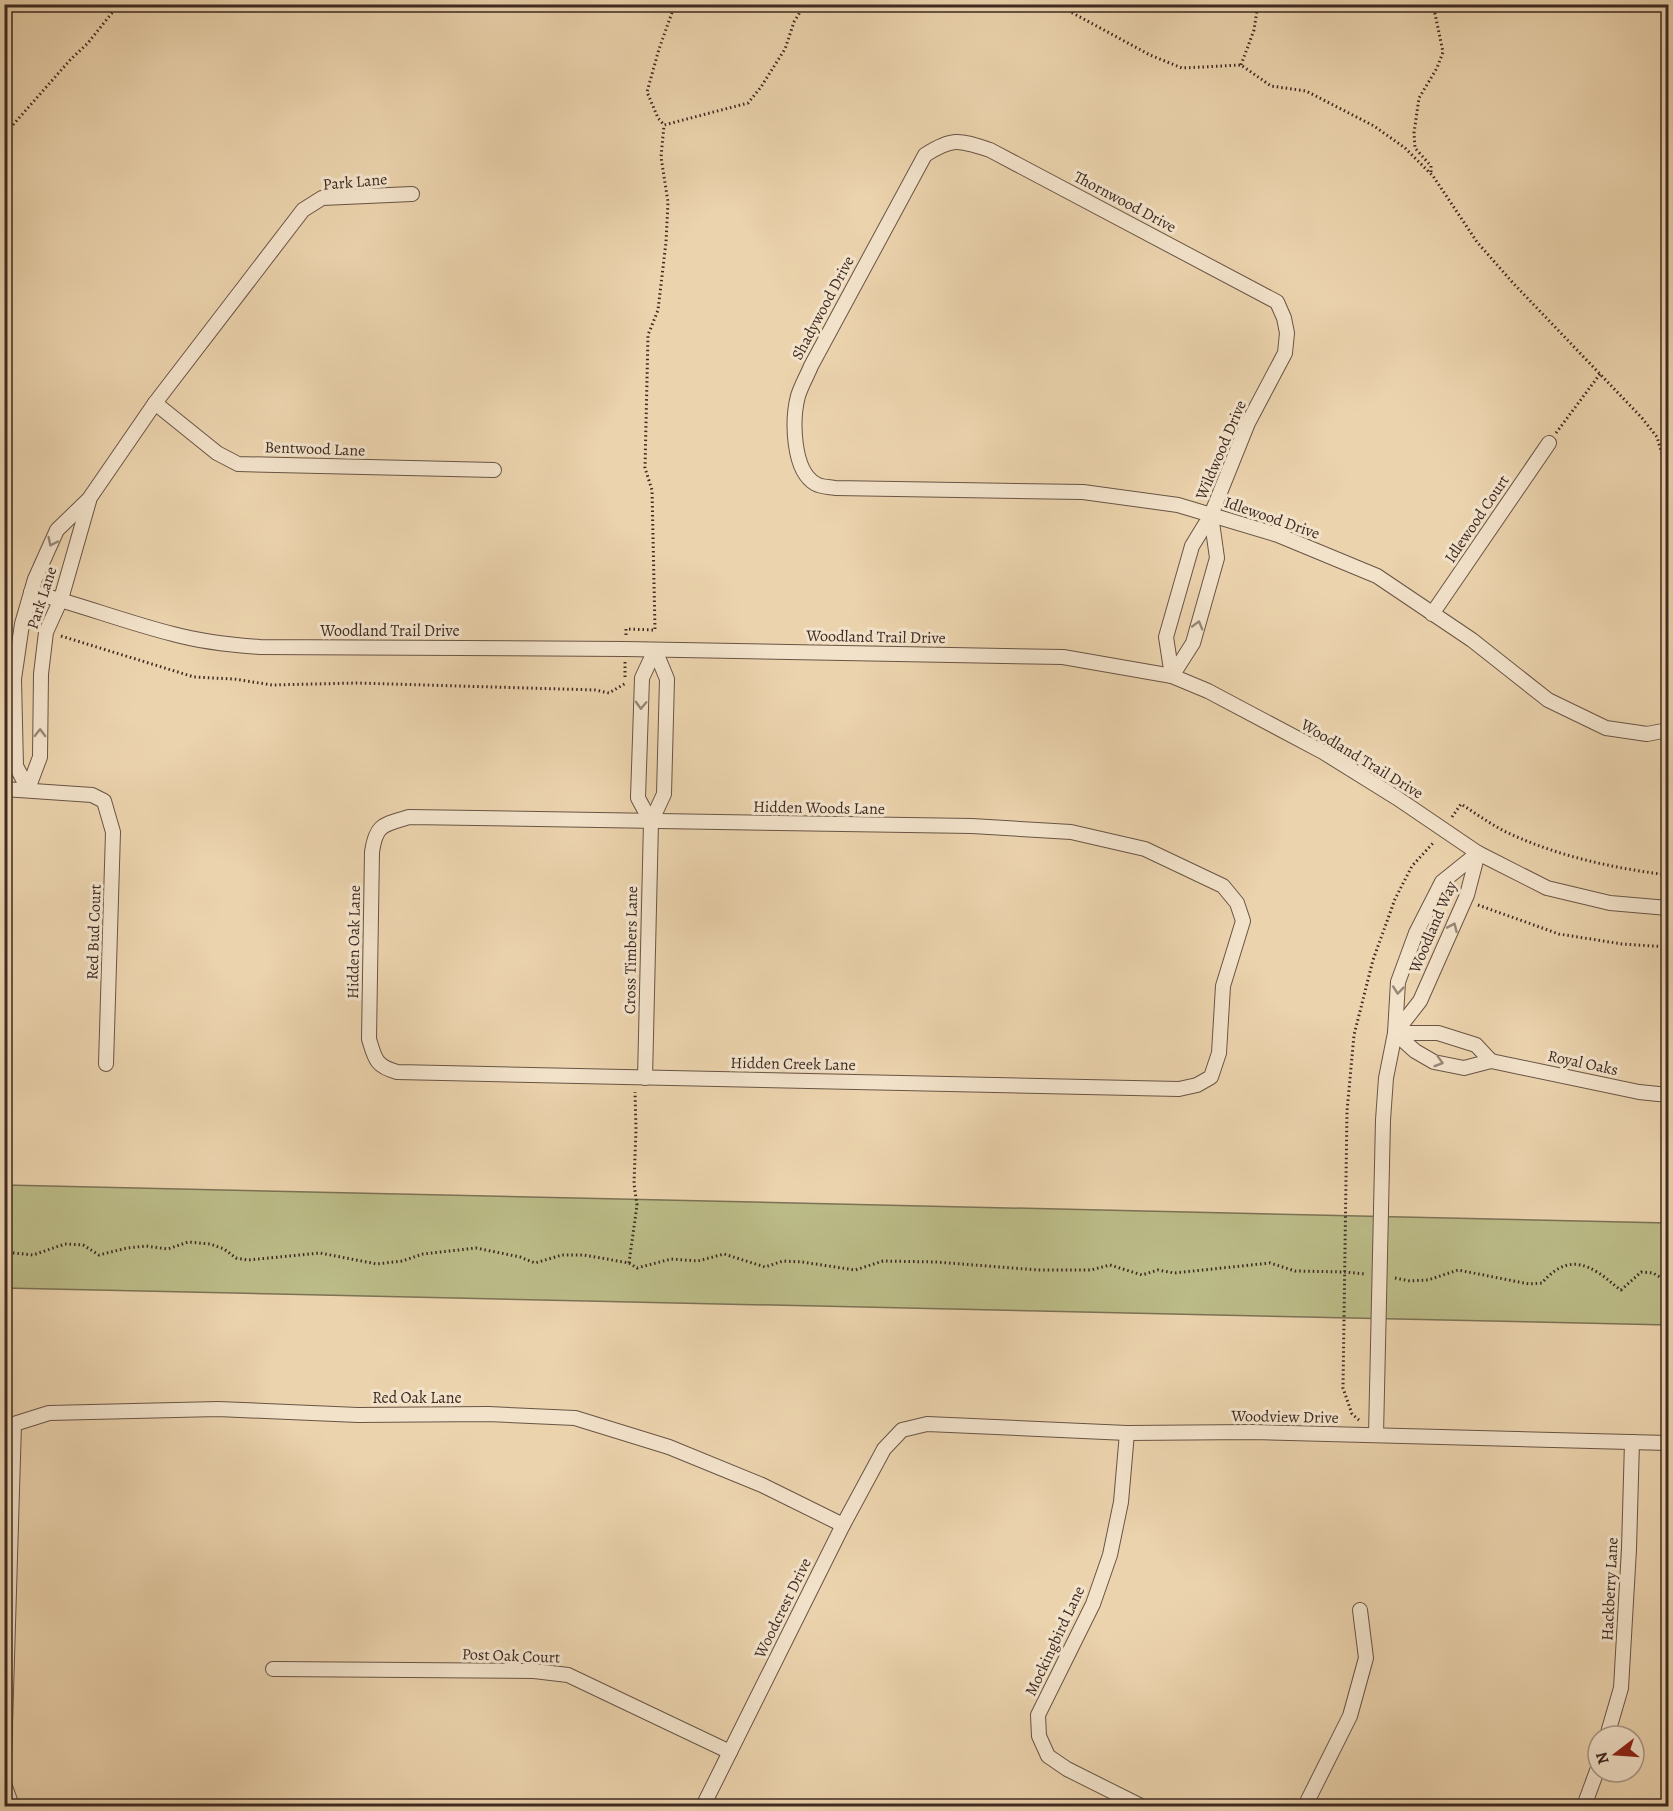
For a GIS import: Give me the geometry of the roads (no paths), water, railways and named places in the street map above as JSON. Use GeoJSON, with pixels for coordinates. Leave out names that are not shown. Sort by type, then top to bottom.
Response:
{"type":"FeatureCollection","features":[{"type":"Feature","properties":{"kind":"street","name":"Thornwood Drive"},"geometry":{"type":"LineString","coordinates":[[925,154],[945,142],[967,142],[990,150],[1277,302],[1287,333]]}},
{"type":"Feature","properties":{"kind":"street","name":"Shadywood Drive"},"geometry":{"type":"LineString","coordinates":[[816,484],[802,468],[796,451],[795,429],[798,397],[811,366],[925,154]]}},
{"type":"Feature","properties":{"kind":"street","name":"Park Lane"},"geometry":{"type":"LineString","coordinates":[[28,789],[16,766],[14,679],[22,624],[31,592],[57,530],[90,499],[155,403],[303,210],[322,198],[412,194]]}},
{"type":"Feature","properties":{"kind":"street","name":"Wildwood Drive"},"geometry":{"type":"LineString","coordinates":[[1172,676],[1166,637],[1192,546],[1211,515],[1248,423],[1285,353],[1287,333]]}},
{"type":"Feature","properties":{"kind":"street","name":"Bentwood Lane"},"geometry":{"type":"LineString","coordinates":[[155,403],[217,453],[238,464],[494,470]]}},
{"type":"Feature","properties":{"kind":"street","name":"Idlewood Court"},"geometry":{"type":"LineString","coordinates":[[1432,614],[1549,443]]}},
{"type":"Feature","properties":{"kind":"street","name":"Idlewood Drive"},"geometry":{"type":"LineString","coordinates":[[816,484],[835,488],[1083,492],[1178,505],[1278,535],[1377,576],[1472,640],[1548,700],[1606,728],[1647,734],[1668,730]]}},
{"type":"Feature","properties":{"kind":"street","name":"Park Lane"},"geometry":{"type":"LineString","coordinates":[[28,789],[40,756],[41,674],[46,632],[61,599],[90,499]]}},
{"type":"Feature","properties":{"kind":"street","name":"Wildwood Drive"},"geometry":{"type":"LineString","coordinates":[[1172,676],[1193,643],[1217,558],[1211,515]]}},
{"type":"Feature","properties":{"kind":"street","name":"Woodland Trail Drive"},"geometry":{"type":"LineString","coordinates":[[31,592],[61,599],[174,635],[221,644],[260,647],[655,650],[1063,657],[1172,676],[1208,691],[1323,752],[1397,798],[1478,853],[1547,888],[1610,903],[1668,908]]}},
{"type":"Feature","properties":{"kind":"street","name":"Cross Timbers Lane"},"geometry":{"type":"LineString","coordinates":[[651,822],[638,798],[638,786],[642,678],[655,650]]}},
{"type":"Feature","properties":{"kind":"street","name":"Cross Timbers Lane"},"geometry":{"type":"LineString","coordinates":[[640,1078],[651,822],[664,794],[667,679],[655,650]]}},
{"type":"Feature","properties":{"kind":"street"},"geometry":{"type":"LineString","coordinates":[[4,789],[28,789]]}},
{"type":"Feature","properties":{"kind":"street","name":"Red Bud Court"},"geometry":{"type":"LineString","coordinates":[[28,789],[92,795],[104,801],[113,832],[106,1064]]}},
{"type":"Feature","properties":{"kind":"street","name":"Hidden Woods Lane"},"geometry":{"type":"LineString","coordinates":[[383,826],[409,817],[972,826],[1071,832],[1145,849],[1222,886],[1237,903],[1242,921],[1223,986],[1219,1053],[1211,1077]]}},
{"type":"Feature","properties":{"kind":"street","name":"Hidden Oak Lane"},"geometry":{"type":"LineString","coordinates":[[376,1061],[369,1038],[372,852],[375,835],[383,826]]}},
{"type":"Feature","properties":{"kind":"street","name":"Woodland Way"},"geometry":{"type":"LineString","coordinates":[[1395,1033],[1420,1001],[1467,895],[1478,853]]}},
{"type":"Feature","properties":{"kind":"street","name":"Woodland Way"},"geometry":{"type":"LineString","coordinates":[[1376,1435],[1383,1110],[1386,1078],[1395,1033],[1398,982],[1416,933],[1442,882],[1478,853]]}},
{"type":"Feature","properties":{"kind":"street","name":"Royal Oaks"},"geometry":{"type":"LineString","coordinates":[[1395,1033],[1438,1033],[1476,1045],[1491,1061]]}},
{"type":"Feature","properties":{"kind":"street","name":"Royal Oaks"},"geometry":{"type":"LineString","coordinates":[[1395,1033],[1415,1051],[1434,1062],[1464,1068],[1491,1061],[1639,1092],[1668,1095]]}},
{"type":"Feature","properties":{"kind":"street","name":"Hidden Creek Lane"},"geometry":{"type":"LineString","coordinates":[[376,1061],[385,1069],[396,1072],[1179,1089],[1197,1085],[1211,1077]]}},
{"type":"Feature","properties":{"kind":"street","name":"Red Oak Lane"},"geometry":{"type":"LineString","coordinates":[[5,1750],[14,1424],[49,1413],[218,1409],[358,1415],[488,1414],[575,1418],[669,1447],[762,1485],[843,1525]]}},
{"type":"Feature","properties":{"kind":"street","name":"Woodview Drive"},"geometry":{"type":"LineString","coordinates":[[902,1430],[927,1424],[1127,1433],[1252,1432],[1668,1443]]}},
{"type":"Feature","properties":{"kind":"street","name":"Woodcrest Drive"},"geometry":{"type":"LineString","coordinates":[[703,1806],[843,1525],[884,1449],[902,1430]]}},
{"type":"Feature","properties":{"kind":"street","name":"Mockingbird Lane"},"geometry":{"type":"LineString","coordinates":[[1127,1433],[1121,1502],[1110,1555],[1093,1604],[1038,1715],[1039,1736],[1048,1756],[1067,1769],[1142,1806]]}},
{"type":"Feature","properties":{"kind":"street","name":"Hackberry Lane"},"geometry":{"type":"LineString","coordinates":[[1610,1724],[1621,1688],[1632,1442]]}},
{"type":"Feature","properties":{"kind":"street"},"geometry":{"type":"LineString","coordinates":[[1305,1806],[1350,1716],[1366,1658],[1360,1610]]}},
{"type":"Feature","properties":{"kind":"street","name":"Post Oak Court"},"geometry":{"type":"LineString","coordinates":[[273,1669],[534,1671],[568,1675],[730,1752]]}},
{"type":"Feature","properties":{"kind":"street"},"geometry":{"type":"LineString","coordinates":[[4,1758],[5,1750]]}},
{"type":"Feature","properties":{"kind":"street"},"geometry":{"type":"LineString","coordinates":[[4,1784],[12,1806]]}},
{"type":"Feature","properties":{"kind":"street"},"geometry":{"type":"LineString","coordinates":[[1584,1806],[1592,1784]]}}]}
